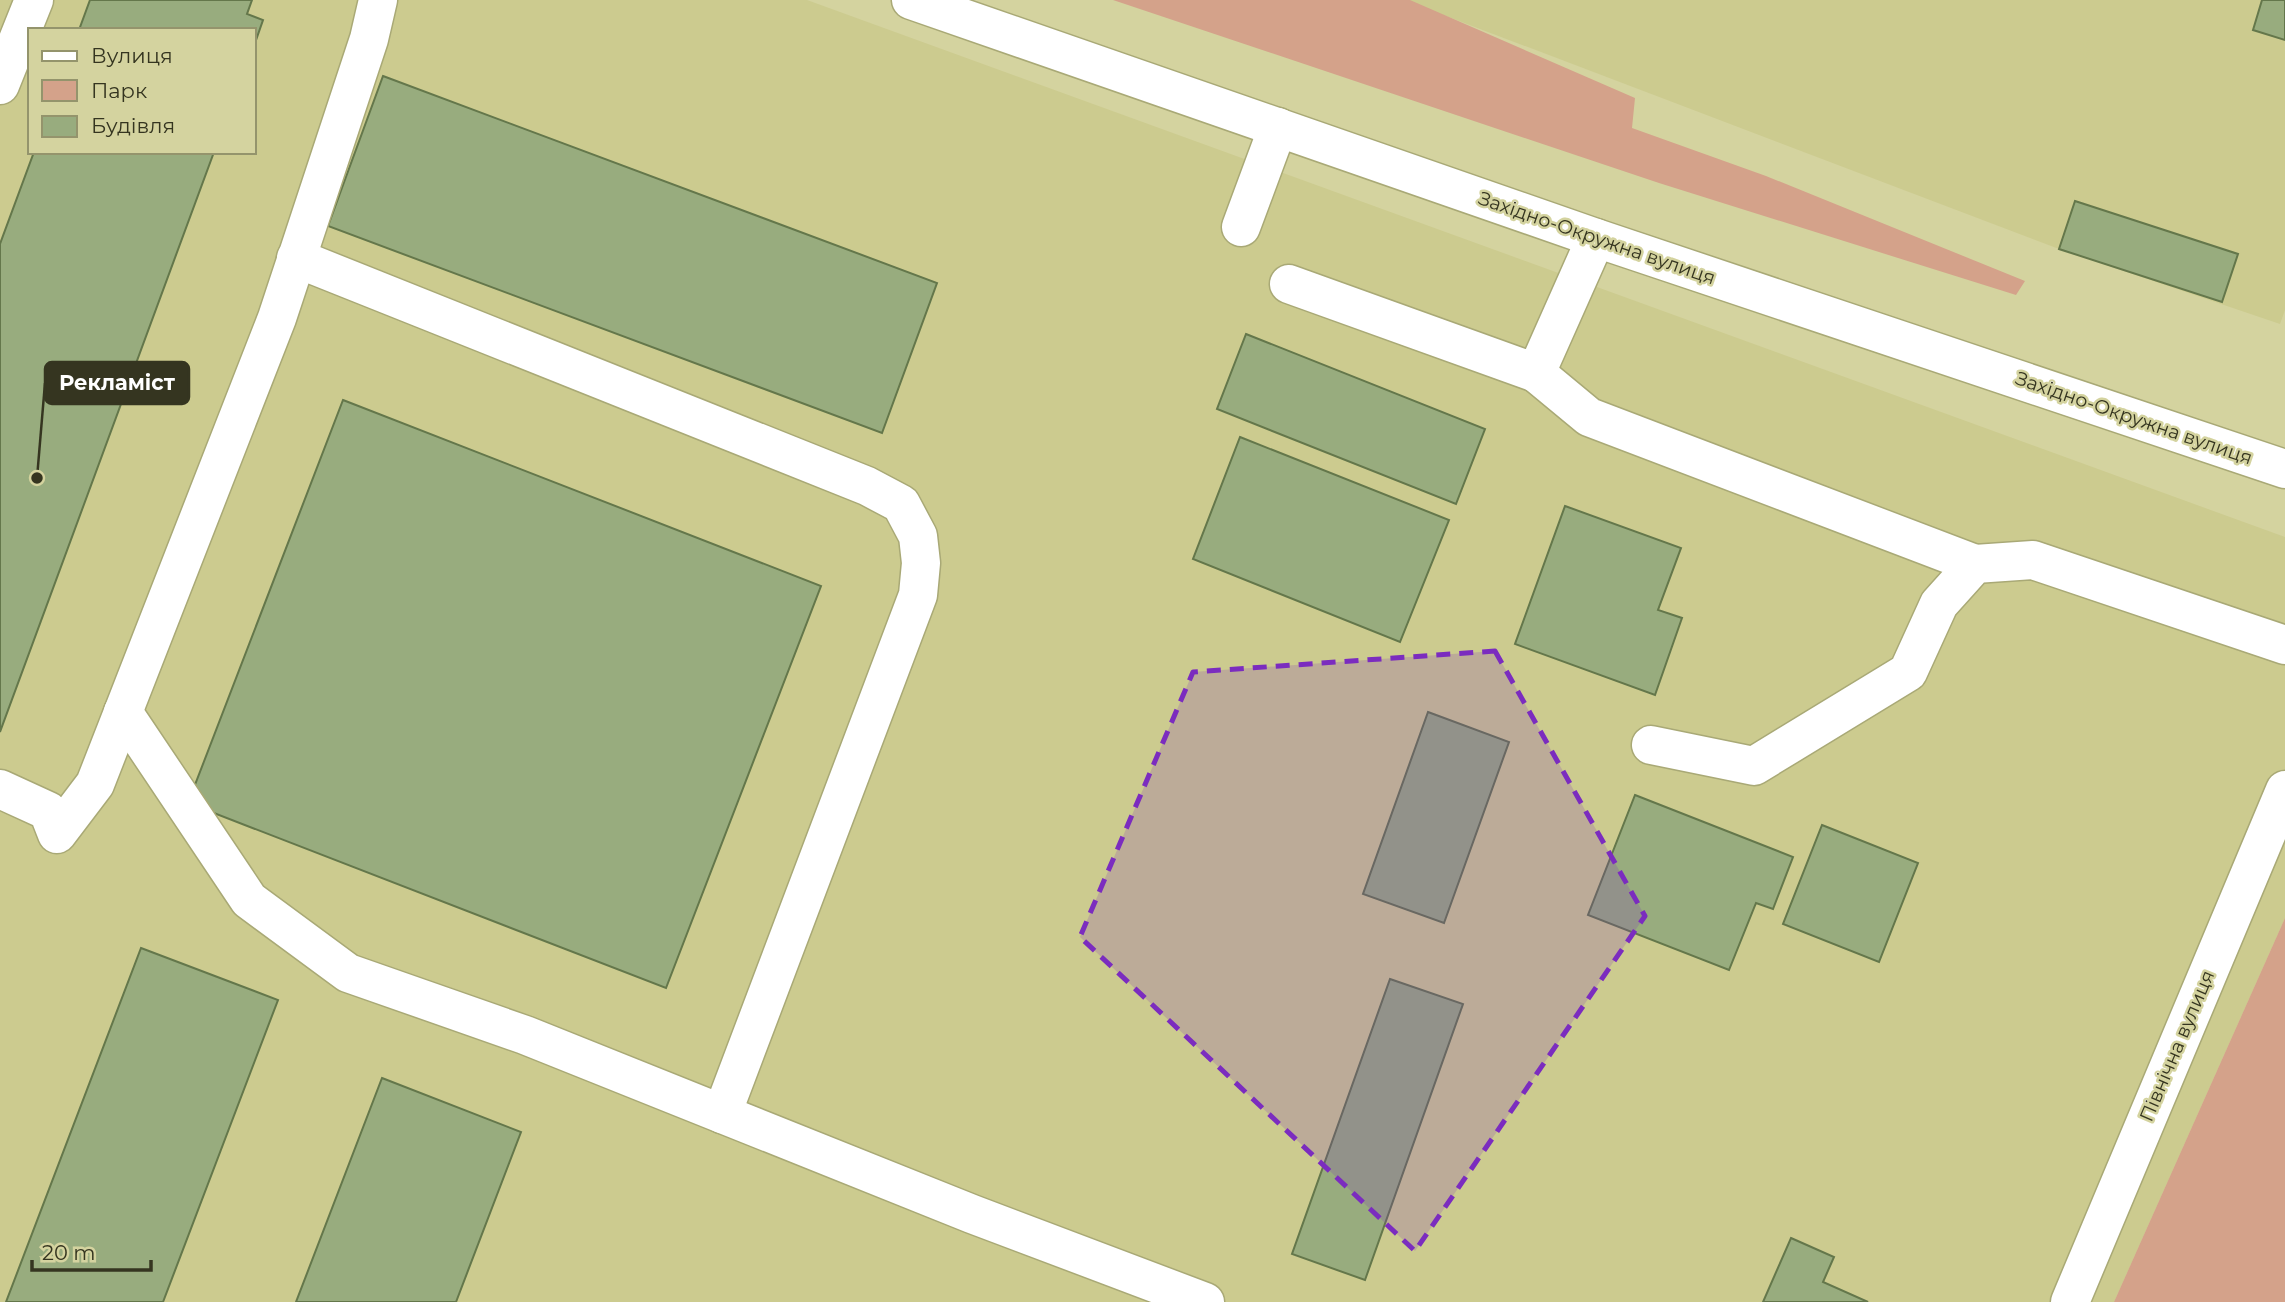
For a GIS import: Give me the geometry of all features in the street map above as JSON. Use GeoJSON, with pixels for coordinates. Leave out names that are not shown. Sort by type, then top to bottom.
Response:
{"type":"FeatureCollection","features":[{"type":"Feature","properties":{"kind":"main road"},"geometry":{"type":"LineString","coordinates":[[0,85],[34,0]]}},
{"type":"Feature","properties":{"kind":"main road"},"geometry":{"type":"LineString","coordinates":[[0,789],[48,811],[57,834],[95,784],[277,318],[369,39],[378,0]]}},
{"type":"Feature","properties":{"kind":"main road","name":"Західно-Окружна вулиця"},"geometry":{"type":"LineString","coordinates":[[911,0],[1597,239],[2285,469]]}},
{"type":"Feature","properties":{"kind":"main road"},"geometry":{"type":"LineString","coordinates":[[1241,227],[1278,127]]}},
{"type":"Feature","properties":{"kind":"main road"},"geometry":{"type":"LineString","coordinates":[[1536,373],[1597,239]]}},
{"type":"Feature","properties":{"kind":"main road"},"geometry":{"type":"LineString","coordinates":[[296,258],[867,486],[901,504],[918,536],[921,563],[918,595],[722,1114]]}},
{"type":"Feature","properties":{"kind":"main road"},"geometry":{"type":"LineString","coordinates":[[1289,284],[1536,373],[1589,417],[1975,564],[2033,560],[2285,645]]}},
{"type":"Feature","properties":{"kind":"main road"},"geometry":{"type":"LineString","coordinates":[[1651,745],[1754,766],[1908,671],[1939,604],[1975,564]]}},
{"type":"Feature","properties":{"kind":"main road"},"geometry":{"type":"LineString","coordinates":[[123,712],[249,900],[348,973],[525,1035],[959,1209],[1205,1302]]}},
{"type":"Feature","properties":{"kind":"main road","name":"Північна вулиця"},"geometry":{"type":"LineString","coordinates":[[2070,1302],[2285,790]]}},
{"type":"Feature","properties":{"kind":"highlighted area"},"geometry":{"type":"Polygon","coordinates":[[[1495,651],[1645,916],[1415,1251],[1080,937],[1193,672],[1495,651]]]}},
{"type":"Feature","properties":{"kind":"shaded area"},"geometry":{"type":"Polygon","coordinates":[[[0,0],[807,0],[2285,537],[2285,918],[2114,1302],[0,1302],[0,0]]]}},
{"type":"Feature","properties":{"kind":"shaded area"},"geometry":{"type":"Polygon","coordinates":[[[1404,0],[2285,0],[2285,310],[2280,324],[2059,249],[1404,0]]]}},
{"type":"Feature","properties":{"kind":"green space"},"geometry":{"type":"Polygon","coordinates":[[[1113,0],[1410,0],[1635,98],[1632,128],[1766,176],[2025,281],[2016,295],[1659,183],[1113,0]]]}},
{"type":"Feature","properties":{"kind":"green space"},"geometry":{"type":"Polygon","coordinates":[[[2285,918],[2285,1302],[2114,1302],[2285,918]]]}},
{"type":"Feature","properties":{"kind":"building"},"geometry":{"type":"Polygon","coordinates":[[[90,0],[252,0],[247,14],[263,20],[256,40],[256,28],[80,28],[90,0]]]}},
{"type":"Feature","properties":{"kind":"building"},"geometry":{"type":"Polygon","coordinates":[[[2262,0],[2285,0],[2285,40],[2253,30],[2262,0]]]}},
{"type":"Feature","properties":{"kind":"building"},"geometry":{"type":"Polygon","coordinates":[[[383,76],[937,283],[882,433],[328,226],[383,76]]]}},
{"type":"Feature","properties":{"kind":"building"},"geometry":{"type":"Polygon","coordinates":[[[33,154],[213,154],[0,732],[0,244],[33,154]]]}},
{"type":"Feature","properties":{"kind":"building"},"geometry":{"type":"Polygon","coordinates":[[[2075,201],[2238,254],[2222,302],[2059,249],[2075,201]]]}},
{"type":"Feature","properties":{"kind":"building"},"geometry":{"type":"Polygon","coordinates":[[[1246,334],[1485,429],[1456,504],[1217,409],[1246,334]]]}},
{"type":"Feature","properties":{"kind":"building"},"geometry":{"type":"Polygon","coordinates":[[[343,400],[821,586],[666,988],[188,803],[343,400]]]}},
{"type":"Feature","properties":{"kind":"building"},"geometry":{"type":"Polygon","coordinates":[[[1240,437],[1449,520],[1400,642],[1193,559],[1240,437]]]}},
{"type":"Feature","properties":{"kind":"building"},"geometry":{"type":"Polygon","coordinates":[[[1565,506],[1681,548],[1658,610],[1682,618],[1655,695],[1515,644],[1565,506]]]}},
{"type":"Feature","properties":{"kind":"building"},"geometry":{"type":"Polygon","coordinates":[[[1428,712],[1509,742],[1444,923],[1363,894],[1428,712]]]}},
{"type":"Feature","properties":{"kind":"building"},"geometry":{"type":"Polygon","coordinates":[[[1635,795],[1793,857],[1773,909],[1756,903],[1729,970],[1588,915],[1635,795]]]}},
{"type":"Feature","properties":{"kind":"building"},"geometry":{"type":"Polygon","coordinates":[[[1822,825],[1918,863],[1879,962],[1783,924],[1822,825]]]}},
{"type":"Feature","properties":{"kind":"building"},"geometry":{"type":"Polygon","coordinates":[[[141,948],[278,1000],[163,1302],[6,1302],[141,948]]]}},
{"type":"Feature","properties":{"kind":"building"},"geometry":{"type":"Polygon","coordinates":[[[1390,979],[1463,1004],[1365,1280],[1292,1254],[1390,979]]]}},
{"type":"Feature","properties":{"kind":"building"},"geometry":{"type":"Polygon","coordinates":[[[382,1078],[521,1132],[456,1302],[296,1302],[382,1078]]]}},
{"type":"Feature","properties":{"kind":"building"},"geometry":{"type":"Polygon","coordinates":[[[1791,1238],[1834,1257],[1823,1282],[1868,1302],[1763,1302],[1791,1238]]]}},
{"type":"Feature","properties":{"kind":"place","name":"Рекламіст"},"geometry":{"type":"Point","coordinates":[37,478]}}]}
